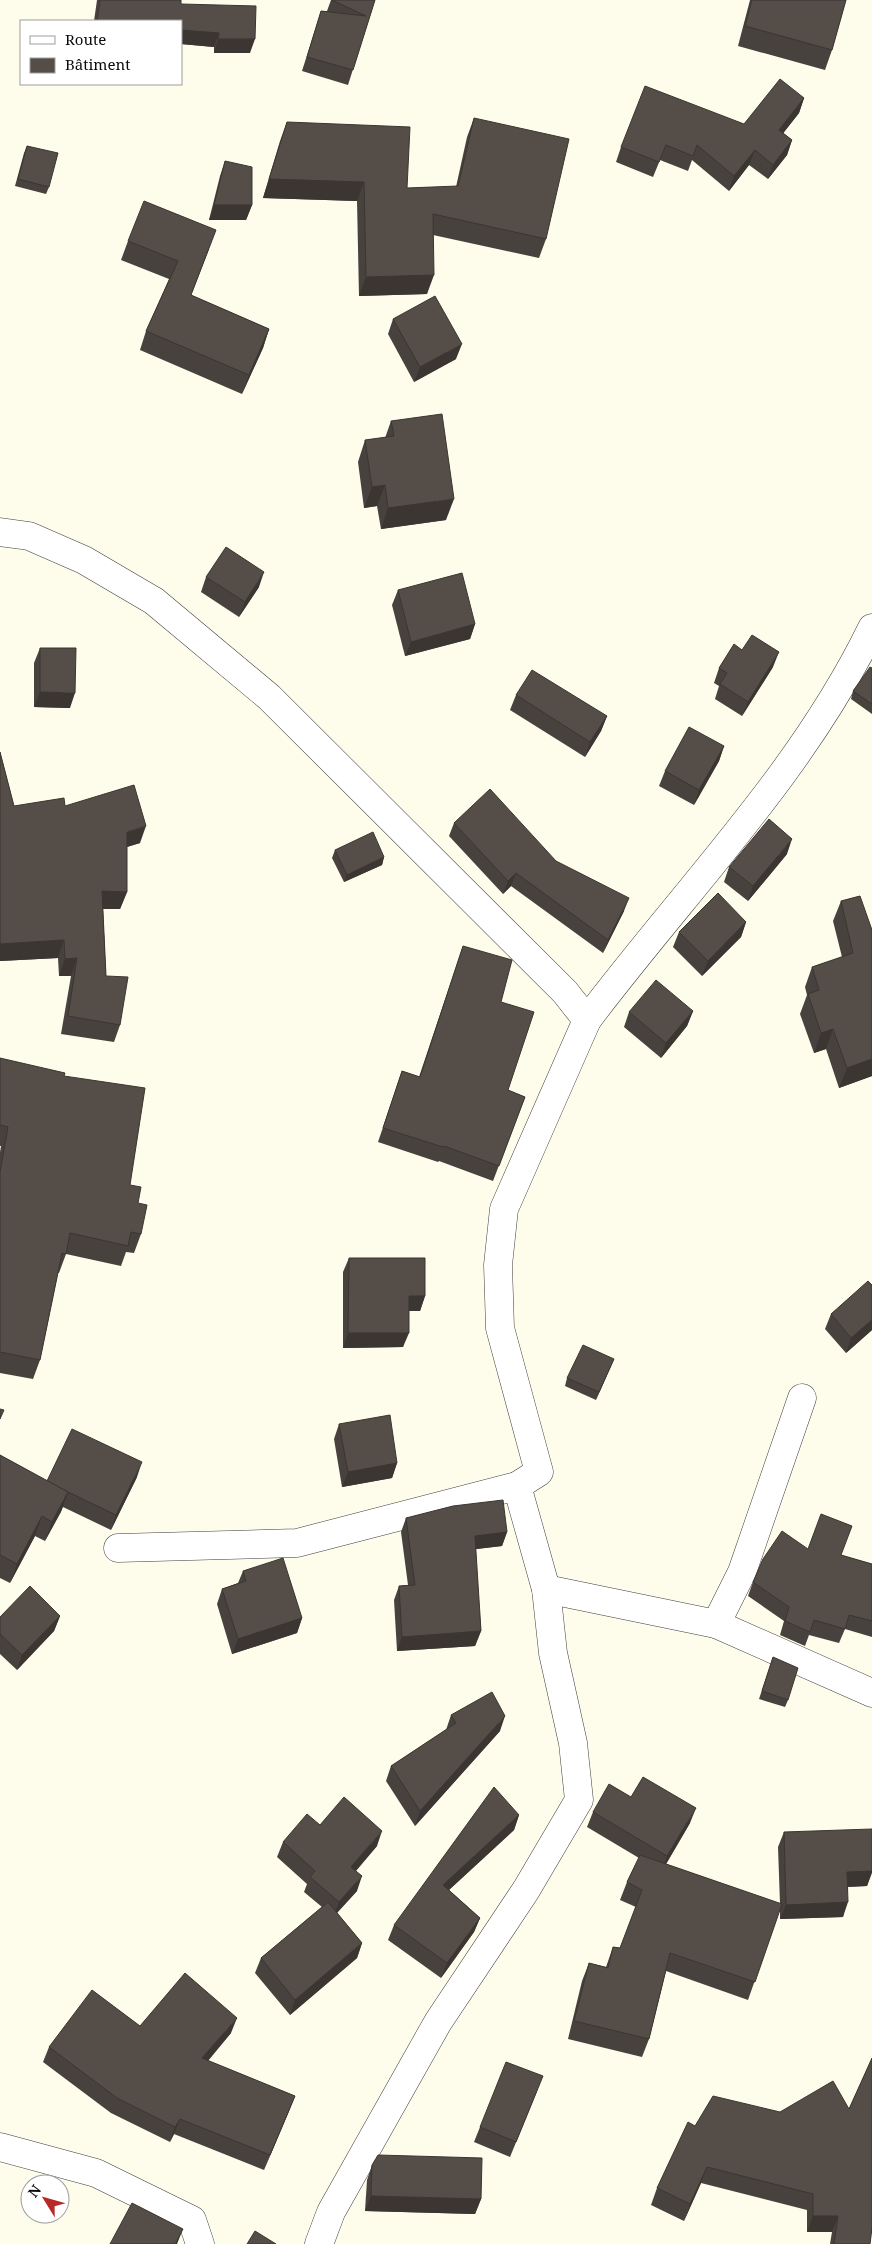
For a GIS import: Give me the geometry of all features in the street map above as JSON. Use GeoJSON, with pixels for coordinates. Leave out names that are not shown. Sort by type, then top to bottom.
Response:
{"type":"FeatureCollection","features":[{"type":"Feature","properties":{"kind":"street"},"geometry":{"type":"LineString","coordinates":[[0,532],[30,536],[84,560],[154,601],[276,704],[565,992],[587,1020]]}},
{"type":"Feature","properties":{"kind":"street"},"geometry":{"type":"LineString","coordinates":[[118,1548],[297,1543],[517,1486],[539,1472],[500,1328],[498,1265],[504,1209],[587,1020],[630,963],[796,757],[855,664],[872,628]]}},
{"type":"Feature","properties":{"kind":"street"},"geometry":{"type":"LineString","coordinates":[[716,1624],[742,1572],[802,1398]]}},
{"type":"Feature","properties":{"kind":"street"},"geometry":{"type":"LineString","coordinates":[[319,2244],[331,2212],[438,2022],[526,1890],[579,1800],[573,1742],[553,1653],[546,1589],[517,1486]]}},
{"type":"Feature","properties":{"kind":"street"},"geometry":{"type":"LineString","coordinates":[[546,1589],[716,1624],[872,1693]]}},
{"type":"Feature","properties":{"kind":"street"},"geometry":{"type":"LineString","coordinates":[[0,2147],[96,2173],[192,2220],[200,2244]]}},
{"type":"Feature","properties":{"kind":"building"},"geometry":{"type":"Polygon","coordinates":[[[100,0],[181,0],[181,4],[256,6],[255,39],[218,39],[219,33],[182,30],[182,20],[97,20],[100,0]]]}},
{"type":"Feature","properties":{"kind":"building"},"geometry":{"type":"Polygon","coordinates":[[[332,0],[375,0],[353,70],[307,57],[321,11],[366,16],[332,0]]]}},
{"type":"Feature","properties":{"kind":"building"},"geometry":{"type":"Polygon","coordinates":[[[752,0],[846,0],[832,50],[745,26],[752,0]]]}},
{"type":"Feature","properties":{"kind":"building"},"geometry":{"type":"Polygon","coordinates":[[[780,79],[804,98],[779,130],[792,140],[773,165],[755,150],[734,176],[697,145],[693,156],[666,145],[659,162],[621,147],[645,86],[744,124],[780,79]]]}},
{"type":"Feature","properties":{"kind":"building"},"geometry":{"type":"Polygon","coordinates":[[[474,118],[569,139],[546,239],[433,214],[434,275],[366,277],[364,182],[269,179],[287,122],[410,127],[407,188],[458,186],[474,118]]]}},
{"type":"Feature","properties":{"kind":"building"},"geometry":{"type":"Polygon","coordinates":[[[27,146],[58,153],[49,187],[18,179],[27,146]]]}},
{"type":"Feature","properties":{"kind":"building"},"geometry":{"type":"Polygon","coordinates":[[[225,161],[252,167],[252,205],[214,205],[225,161]]]}},
{"type":"Feature","properties":{"kind":"building"},"geometry":{"type":"Polygon","coordinates":[[[144,201],[216,230],[191,295],[269,329],[249,375],[146,331],[178,261],[128,241],[144,201]]]}},
{"type":"Feature","properties":{"kind":"building"},"geometry":{"type":"Polygon","coordinates":[[[435,296],[462,344],[420,367],[393,319],[435,296]]]}},
{"type":"Feature","properties":{"kind":"building"},"geometry":{"type":"Polygon","coordinates":[[[442,414],[454,499],[388,508],[385,485],[372,487],[365,440],[394,436],[391,421],[442,414]]]}},
{"type":"Feature","properties":{"kind":"building"},"geometry":{"type":"Polygon","coordinates":[[[226,547],[264,572],[245,602],[206,577],[226,547]]]}},
{"type":"Feature","properties":{"kind":"building"},"geometry":{"type":"Polygon","coordinates":[[[462,573],[475,624],[411,642],[398,590],[462,573]]]}},
{"type":"Feature","properties":{"kind":"building"},"geometry":{"type":"Polygon","coordinates":[[[752,635],[779,652],[748,702],[720,684],[727,673],[719,668],[734,644],[742,650],[752,635]]]}},
{"type":"Feature","properties":{"kind":"building"},"geometry":{"type":"Polygon","coordinates":[[[40,648],[76,648],[75,693],[40,692],[40,648]]]}},
{"type":"Feature","properties":{"kind":"building"},"geometry":{"type":"Polygon","coordinates":[[[870,667],[872,668],[872,704],[853,691],[870,667]]]}},
{"type":"Feature","properties":{"kind":"building"},"geometry":{"type":"Polygon","coordinates":[[[532,670],[607,716],[590,742],[516,695],[532,670]]]}},
{"type":"Feature","properties":{"kind":"building"},"geometry":{"type":"Polygon","coordinates":[[[689,727],[724,746],[699,790],[665,771],[689,727]]]}},
{"type":"Feature","properties":{"kind":"building"},"geometry":{"type":"Polygon","coordinates":[[[0,752],[14,806],[64,798],[65,806],[134,785],[146,826],[127,832],[127,892],[102,891],[106,976],[128,977],[120,1025],[68,1016],[77,958],[65,959],[64,940],[0,944],[0,752]]]}},
{"type":"Feature","properties":{"kind":"building"},"geometry":{"type":"Polygon","coordinates":[[[490,789],[556,861],[629,898],[608,940],[516,873],[508,881],[454,823],[490,789]]]}},
{"type":"Feature","properties":{"kind":"building"},"geometry":{"type":"Polygon","coordinates":[[[769,819],[792,839],[753,886],[729,867],[769,819]]]}},
{"type":"Feature","properties":{"kind":"building"},"geometry":{"type":"Polygon","coordinates":[[[373,832],[384,857],[347,875],[335,850],[373,832]]]}},
{"type":"Feature","properties":{"kind":"building"},"geometry":{"type":"Polygon","coordinates":[[[718,893],[746,922],[708,961],[679,932],[718,893]]]}},
{"type":"Feature","properties":{"kind":"building"},"geometry":{"type":"Polygon","coordinates":[[[860,896],[872,930],[872,1059],[847,1068],[833,1029],[821,1033],[808,994],[819,990],[812,967],[853,953],[841,901],[860,896]]]}},
{"type":"Feature","properties":{"kind":"building"},"geometry":{"type":"Polygon","coordinates":[[[463,946],[512,960],[501,1002],[534,1012],[508,1090],[525,1097],[499,1166],[444,1146],[383,1128],[402,1071],[420,1077],[463,946]]]}},
{"type":"Feature","properties":{"kind":"building"},"geometry":{"type":"Polygon","coordinates":[[[656,980],[693,1011],[666,1043],[629,1012],[656,980]]]}},
{"type":"Feature","properties":{"kind":"building"},"geometry":{"type":"Polygon","coordinates":[[[0,1058],[65,1073],[64,1076],[145,1088],[130,1185],[141,1187],[138,1203],[147,1205],[141,1234],[131,1232],[128,1246],[70,1233],[66,1254],[62,1253],[40,1360],[0,1352],[0,1172],[8,1127],[0,1125],[0,1058]]]}},
{"type":"Feature","properties":{"kind":"building"},"geometry":{"type":"Polygon","coordinates":[[[349,1258],[425,1258],[425,1296],[409,1296],[409,1333],[348,1333],[349,1258]]]}},
{"type":"Feature","properties":{"kind":"building"},"geometry":{"type":"Polygon","coordinates":[[[868,1281],[872,1285],[872,1320],[851,1338],[831,1314],[868,1281]]]}},
{"type":"Feature","properties":{"kind":"building"},"geometry":{"type":"Polygon","coordinates":[[[583,1345],[614,1359],[599,1392],[567,1378],[583,1345]]]}},
{"type":"Feature","properties":{"kind":"building"},"geometry":{"type":"Polygon","coordinates":[[[0,1409],[4,1410],[0,1419],[0,1409]]]}},
{"type":"Feature","properties":{"kind":"building"},"geometry":{"type":"Polygon","coordinates":[[[390,1415],[397,1463],[348,1472],[339,1424],[390,1415]]]}},
{"type":"Feature","properties":{"kind":"building"},"geometry":{"type":"Polygon","coordinates":[[[72,1429],[142,1462],[116,1515],[47,1481],[72,1429]]]}},
{"type":"Feature","properties":{"kind":"building"},"geometry":{"type":"Polygon","coordinates":[[[0,1455],[68,1492],[52,1522],[42,1516],[17,1564],[0,1555],[0,1455]]]}},
{"type":"Feature","properties":{"kind":"building"},"geometry":{"type":"Polygon","coordinates":[[[503,1500],[507,1532],[475,1536],[481,1631],[402,1637],[399,1586],[415,1585],[406,1518],[453,1506],[503,1500]]]}},
{"type":"Feature","properties":{"kind":"building"},"geometry":{"type":"Polygon","coordinates":[[[821,1514],[852,1526],[841,1555],[872,1564],[872,1621],[849,1615],[845,1629],[814,1620],[810,1632],[785,1621],[789,1607],[753,1582],[763,1559],[782,1531],[808,1549],[821,1514]]]}},
{"type":"Feature","properties":{"kind":"building"},"geometry":{"type":"Polygon","coordinates":[[[283,1558],[302,1618],[238,1639],[222,1589],[246,1581],[243,1571],[283,1558]]]}},
{"type":"Feature","properties":{"kind":"building"},"geometry":{"type":"Polygon","coordinates":[[[30,1586],[60,1616],[22,1655],[0,1634],[0,1617],[30,1586]]]}},
{"type":"Feature","properties":{"kind":"building"},"geometry":{"type":"Polygon","coordinates":[[[773,1657],[798,1668],[788,1700],[762,1691],[773,1657]]]}},
{"type":"Feature","properties":{"kind":"building"},"geometry":{"type":"Polygon","coordinates":[[[492,1692],[505,1716],[420,1811],[391,1766],[456,1723],[451,1715],[492,1692]]]}},
{"type":"Feature","properties":{"kind":"building"},"geometry":{"type":"Polygon","coordinates":[[[643,1777],[696,1808],[667,1856],[593,1812],[609,1784],[631,1797],[643,1777]]]}},
{"type":"Feature","properties":{"kind":"building"},"geometry":{"type":"Polygon","coordinates":[[[494,1787],[519,1815],[443,1885],[480,1918],[447,1963],[394,1925],[494,1787]]]}},
{"type":"Feature","properties":{"kind":"building"},"geometry":{"type":"Polygon","coordinates":[[[344,1797],[382,1831],[351,1867],[362,1876],[339,1902],[310,1877],[315,1871],[283,1842],[307,1814],[320,1825],[344,1797]]]}},
{"type":"Feature","properties":{"kind":"building"},"geometry":{"type":"Polygon","coordinates":[[[872,1829],[872,1871],[847,1872],[848,1902],[786,1905],[784,1832],[872,1829]]]}},
{"type":"Feature","properties":{"kind":"building"},"geometry":{"type":"Polygon","coordinates":[[[640,1855],[782,1904],[755,1982],[670,1953],[649,2039],[574,2021],[589,1963],[608,1968],[613,1947],[620,1948],[642,1890],[627,1882],[640,1855]]]}},
{"type":"Feature","properties":{"kind":"building"},"geometry":{"type":"Polygon","coordinates":[[[328,1902],[362,1943],[295,2000],[261,1958],[328,1902]]]}},
{"type":"Feature","properties":{"kind":"building"},"geometry":{"type":"Polygon","coordinates":[[[185,1973],[237,2018],[202,2058],[295,2096],[270,2155],[180,2119],[175,2127],[117,2098],[49,2047],[92,1990],[140,2026],[185,1973]]]}},
{"type":"Feature","properties":{"kind":"building"},"geometry":{"type":"Polygon","coordinates":[[[872,2058],[872,2228],[870,2244],[834,2244],[838,2216],[813,2216],[813,2194],[707,2167],[690,2204],[657,2188],[688,2122],[695,2126],[713,2096],[780,2112],[833,2081],[849,2109],[872,2058]]]}},
{"type":"Feature","properties":{"kind":"building"},"geometry":{"type":"Polygon","coordinates":[[[506,2062],[543,2076],[516,2142],[480,2127],[506,2062]]]}},
{"type":"Feature","properties":{"kind":"building"},"geometry":{"type":"Polygon","coordinates":[[[378,2155],[482,2158],[481,2199],[371,2196],[372,2165],[378,2155]]]}},
{"type":"Feature","properties":{"kind":"building"},"geometry":{"type":"Polygon","coordinates":[[[132,2203],[183,2229],[175,2244],[110,2244],[132,2203]]]}},
{"type":"Feature","properties":{"kind":"building"},"geometry":{"type":"Polygon","coordinates":[[[255,2231],[276,2244],[247,2244],[255,2231]]]}}]}
